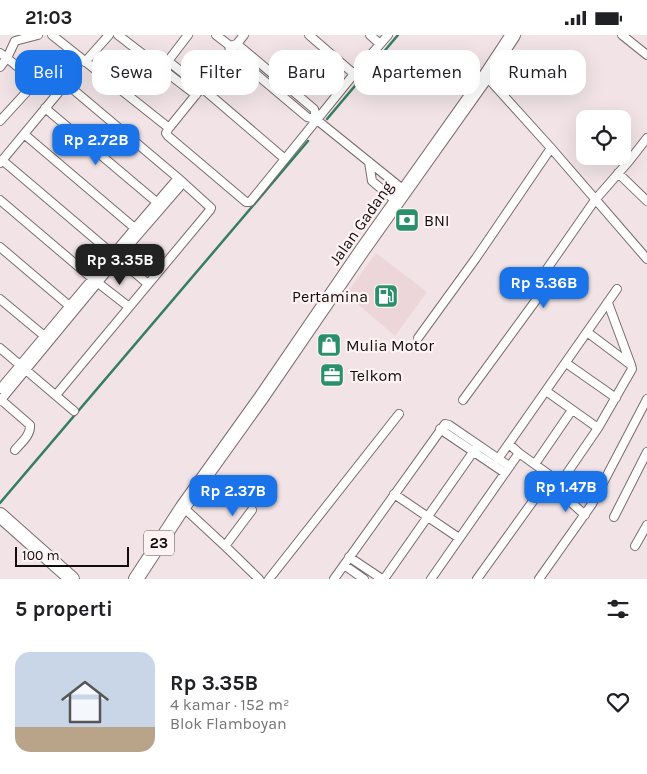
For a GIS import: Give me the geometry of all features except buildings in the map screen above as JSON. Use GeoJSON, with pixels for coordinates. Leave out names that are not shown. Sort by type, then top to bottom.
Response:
{"type":"FeatureCollection","features":[{"type":"Feature","properties":{"kind":"highway","name":"Jalan Gadang"},"geometry":{"type":"LineString","coordinates":[[136,579],[183,507],[513,35]]}},
{"type":"Feature","properties":{"kind":"highway"},"geometry":{"type":"LineString","coordinates":[[0,515],[72,579]]}},
{"type":"Feature","properties":{"kind":"street"},"geometry":{"type":"LineString","coordinates":[[0,67],[3,55],[15,38],[38,35]]}},
{"type":"Feature","properties":{"kind":"street"},"geometry":{"type":"LineString","coordinates":[[52,35],[169,129]]}},
{"type":"Feature","properties":{"kind":"street"},"geometry":{"type":"LineString","coordinates":[[85,62],[109,35]]}},
{"type":"Feature","properties":{"kind":"street"},"geometry":{"type":"LineString","coordinates":[[118,35],[138,50]]}},
{"type":"Feature","properties":{"kind":"street"},"geometry":{"type":"LineString","coordinates":[[171,57],[188,35]]}},
{"type":"Feature","properties":{"kind":"street"},"geometry":{"type":"LineString","coordinates":[[216,35],[269,73]]}},
{"type":"Feature","properties":{"kind":"street"},"geometry":{"type":"LineString","coordinates":[[230,50],[244,35]]}},
{"type":"Feature","properties":{"kind":"street"},"geometry":{"type":"LineString","coordinates":[[196,95],[166,133],[246,201],[250,202],[354,74],[309,35]]}},
{"type":"Feature","properties":{"kind":"street"},"geometry":{"type":"LineString","coordinates":[[370,35],[380,44]]}},
{"type":"Feature","properties":{"kind":"street"},"geometry":{"type":"LineString","coordinates":[[375,50],[388,35]]}},
{"type":"Feature","properties":{"kind":"street"},"geometry":{"type":"LineString","coordinates":[[622,35],[647,55]]}},
{"type":"Feature","properties":{"kind":"street"},"geometry":{"type":"LineString","coordinates":[[232,47],[269,84]]}},
{"type":"Feature","properties":{"kind":"street"},"geometry":{"type":"LineString","coordinates":[[0,121],[3,111],[34,83],[32,79],[3,55]]}},
{"type":"Feature","properties":{"kind":"street"},"geometry":{"type":"LineString","coordinates":[[171,63],[181,71]]}},
{"type":"Feature","properties":{"kind":"street"},"geometry":{"type":"LineString","coordinates":[[171,75],[181,83]]}},
{"type":"Feature","properties":{"kind":"street"},"geometry":{"type":"LineString","coordinates":[[486,76],[647,259]]}},
{"type":"Feature","properties":{"kind":"street"},"geometry":{"type":"LineString","coordinates":[[56,395],[210,211],[209,205],[181,180],[69,85],[66,85],[1,162],[148,284]]}},
{"type":"Feature","properties":{"kind":"street"},"geometry":{"type":"LineString","coordinates":[[211,95],[285,159]]}},
{"type":"Feature","properties":{"kind":"street"},"geometry":{"type":"LineString","coordinates":[[281,95],[307,117],[317,120],[369,162],[401,197]]}},
{"type":"Feature","properties":{"kind":"street"},"geometry":{"type":"LineString","coordinates":[[297,95],[314,109],[317,120]]}},
{"type":"Feature","properties":{"kind":"street"},"geometry":{"type":"LineString","coordinates":[[45,108],[159,205]]}},
{"type":"Feature","properties":{"kind":"street"},"geometry":{"type":"LineString","coordinates":[[24,134],[137,230]]}},
{"type":"Feature","properties":{"kind":"street"},"geometry":{"type":"LineString","coordinates":[[464,400],[542,292],[542,276],[595,200],[647,139]]}},
{"type":"Feature","properties":{"kind":"street"},"geometry":{"type":"LineString","coordinates":[[418,338],[476,258],[550,148]]}},
{"type":"Feature","properties":{"kind":"street"},"geometry":{"type":"LineString","coordinates":[[369,162],[372,181],[401,197]]}},
{"type":"Feature","properties":{"kind":"street"},"geometry":{"type":"LineString","coordinates":[[618,173],[647,201]]}},
{"type":"Feature","properties":{"kind":"street"},"geometry":{"type":"LineString","coordinates":[[15,450],[30,433],[30,425],[0,400],[47,339],[181,180]]}},
{"type":"Feature","properties":{"kind":"street"},"geometry":{"type":"LineString","coordinates":[[0,200],[95,281],[129,307]]}},
{"type":"Feature","properties":{"kind":"street"},"geometry":{"type":"LineString","coordinates":[[0,247],[72,309]]}},
{"type":"Feature","properties":{"kind":"street"},"geometry":{"type":"LineString","coordinates":[[498,459],[617,289]]}},
{"type":"Feature","properties":{"kind":"street"},"geometry":{"type":"LineString","coordinates":[[0,299],[47,339]]}},
{"type":"Feature","properties":{"kind":"street"},"geometry":{"type":"LineString","coordinates":[[510,444],[519,453],[551,476],[558,480],[563,479],[598,428],[632,369],[608,303]]}},
{"type":"Feature","properties":{"kind":"street"},"geometry":{"type":"LineString","coordinates":[[587,332],[631,365]]}},
{"type":"Feature","properties":{"kind":"street"},"geometry":{"type":"LineString","coordinates":[[0,348],[74,411]]}},
{"type":"Feature","properties":{"kind":"street"},"geometry":{"type":"LineString","coordinates":[[566,363],[616,398]]}},
{"type":"Feature","properties":{"kind":"street"},"geometry":{"type":"LineString","coordinates":[[0,389],[24,367]]}},
{"type":"Feature","properties":{"kind":"street"},"geometry":{"type":"LineString","coordinates":[[546,391],[598,428]]}},
{"type":"Feature","properties":{"kind":"street"},"geometry":{"type":"LineString","coordinates":[[539,579],[595,499],[647,399]]}},
{"type":"Feature","properties":{"kind":"street"},"geometry":{"type":"LineString","coordinates":[[534,464],[572,410]]}},
{"type":"Feature","properties":{"kind":"street"},"geometry":{"type":"LineString","coordinates":[[269,579],[399,414]]}},
{"type":"Feature","properties":{"kind":"street"},"geometry":{"type":"LineString","coordinates":[[334,579],[445,424],[507,469]]}},
{"type":"Feature","properties":{"kind":"street"},"geometry":{"type":"LineString","coordinates":[[476,448],[498,459],[507,469]]}},
{"type":"Feature","properties":{"kind":"street"},"geometry":{"type":"LineString","coordinates":[[350,557],[383,579],[476,448]]}},
{"type":"Feature","properties":{"kind":"street"},"geometry":{"type":"LineString","coordinates":[[614,517],[647,452]]}},
{"type":"Feature","properties":{"kind":"street"},"geometry":{"type":"LineString","coordinates":[[431,579],[519,453]]}},
{"type":"Feature","properties":{"kind":"street"},"geometry":{"type":"LineString","coordinates":[[476,579],[551,476]]}},
{"type":"Feature","properties":{"kind":"street"},"geometry":{"type":"LineString","coordinates":[[394,494],[459,538]]}},
{"type":"Feature","properties":{"kind":"street"},"geometry":{"type":"LineString","coordinates":[[563,495],[585,515]]}},
{"type":"Feature","properties":{"kind":"street"},"geometry":{"type":"LineString","coordinates":[[183,507],[259,579]]}},
{"type":"Feature","properties":{"kind":"street"},"geometry":{"type":"LineString","coordinates":[[226,546],[252,510]]}},
{"type":"Feature","properties":{"kind":"street"},"geometry":{"type":"LineString","coordinates":[[635,546],[647,525]]}},
{"type":"Feature","properties":{"kind":"street"},"geometry":{"type":"LineString","coordinates":[[344,565],[364,579]]}},
{"type":"Feature","properties":{"kind":"shaded area","name":"Pertamina"},"geometry":{"type":"Polygon","coordinates":[[[376,253],[427,292],[395,336],[346,294],[376,253]]]}},
{"type":"Feature","properties":{"kind":"waterway"},"geometry":{"type":"LineString","coordinates":[[327,119],[398,35]]}},
{"type":"Feature","properties":{"kind":"waterway"},"geometry":{"type":"LineString","coordinates":[[0,503],[308,141]]}},
{"type":"Feature","properties":{"kind":"place","name":"BNI"},"geometry":{"type":"Point","coordinates":[407,220]}},
{"type":"Feature","properties":{"kind":"place","name":"Pertamina"},"geometry":{"type":"Point","coordinates":[386,296]}},
{"type":"Feature","properties":{"kind":"place","name":"Mulia Motor"},"geometry":{"type":"Point","coordinates":[329,345]}},
{"type":"Feature","properties":{"kind":"place","name":"Telkom"},"geometry":{"type":"Point","coordinates":[332,375]}}]}
